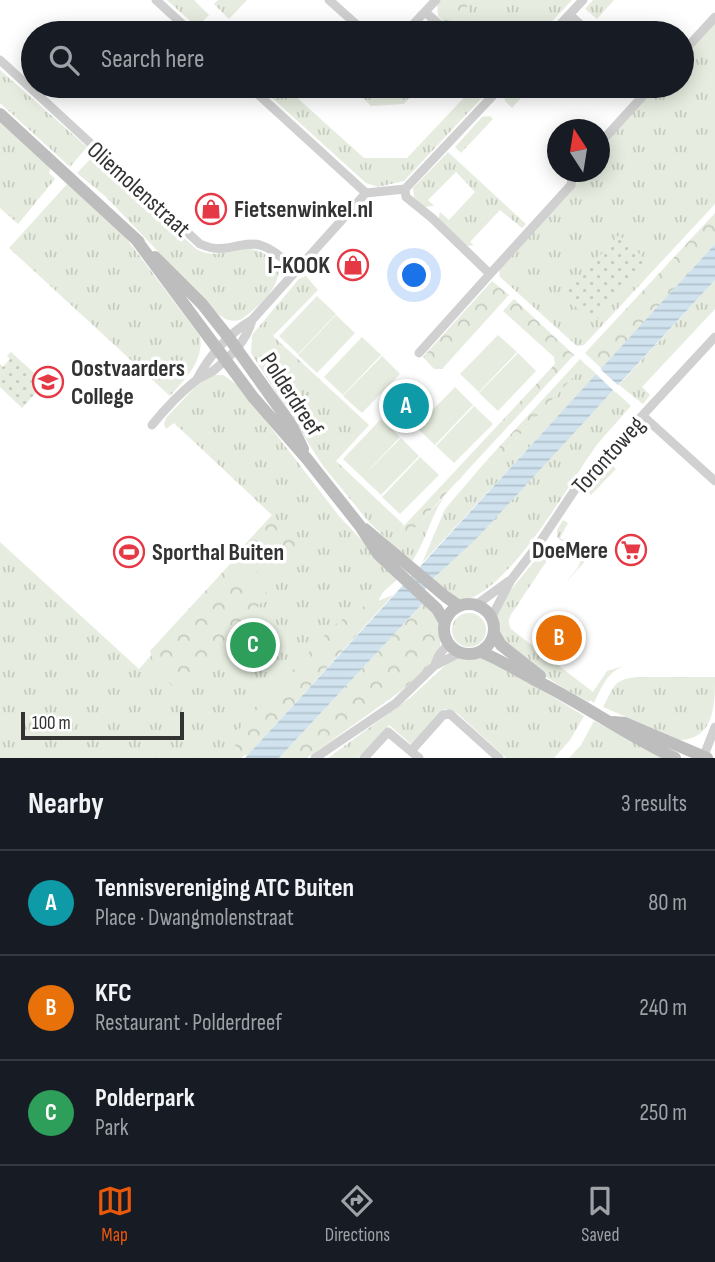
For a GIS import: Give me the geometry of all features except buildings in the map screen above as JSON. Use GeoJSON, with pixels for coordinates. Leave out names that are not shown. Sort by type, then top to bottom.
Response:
{"type":"FeatureCollection","features":[{"type":"Feature","properties":{"kind":"main road","name":"Polderdreef"},"geometry":{"type":"LineString","coordinates":[[0,114],[60,167],[202,304],[292,426],[307,460]]}},
{"type":"Feature","properties":{"kind":"main road","name":"Polderdreef"},"geometry":{"type":"LineString","coordinates":[[135,238],[221,355],[281,432],[307,460]]}},
{"type":"Feature","properties":{"kind":"main road"},"geometry":{"type":"LineString","coordinates":[[307,460],[360,526],[378,554],[436,609],[444,621],[448,644],[460,653],[474,654],[490,644],[494,633]]}},
{"type":"Feature","properties":{"kind":"main road"},"geometry":{"type":"LineString","coordinates":[[360,526],[459,606]]}},
{"type":"Feature","properties":{"kind":"main road"},"geometry":{"type":"LineString","coordinates":[[444,621],[453,609],[459,606],[476,605],[488,612],[494,633],[501,645],[557,690]]}},
{"type":"Feature","properties":{"kind":"main road"},"geometry":{"type":"LineString","coordinates":[[481,652],[557,690],[607,719],[620,730],[675,758]]}},
{"type":"Feature","properties":{"kind":"main road"},"geometry":{"type":"LineString","coordinates":[[607,719],[625,723],[704,758]]}},
{"type":"Feature","properties":{"kind":"street"},"geometry":{"type":"LineString","coordinates":[[156,0],[179,21]]}},
{"type":"Feature","properties":{"kind":"street"},"geometry":{"type":"LineString","coordinates":[[330,0],[353,21]]}},
{"type":"Feature","properties":{"kind":"street"},"geometry":{"type":"LineString","coordinates":[[416,21],[436,0]]}},
{"type":"Feature","properties":{"kind":"street"},"geometry":{"type":"LineString","coordinates":[[564,21],[583,0]]}},
{"type":"Feature","properties":{"kind":"street"},"geometry":{"type":"LineString","coordinates":[[425,12],[435,21]]}},
{"type":"Feature","properties":{"kind":"street"},"geometry":{"type":"LineString","coordinates":[[570,15],[577,21]]}},
{"type":"Feature","properties":{"kind":"street"},"geometry":{"type":"LineString","coordinates":[[694,40],[715,17]]}},
{"type":"Feature","properties":{"kind":"street","name":"Oliemolenstraat"},"geometry":{"type":"LineString","coordinates":[[0,60],[21,79]]}},
{"type":"Feature","properties":{"kind":"street","name":"Oliemolenstraat"},"geometry":{"type":"LineString","coordinates":[[41,98],[200,244],[214,250],[258,244],[269,249],[297,271]]}},
{"type":"Feature","properties":{"kind":"street"},"geometry":{"type":"LineString","coordinates":[[262,98],[366,193]]}},
{"type":"Feature","properties":{"kind":"street"},"geometry":{"type":"LineString","coordinates":[[152,425],[197,379],[211,372],[221,355],[233,343],[247,336],[252,320],[366,193],[405,189],[491,98]]}},
{"type":"Feature","properties":{"kind":"street"},"geometry":{"type":"LineString","coordinates":[[610,132],[639,98]]}},
{"type":"Feature","properties":{"kind":"street"},"geometry":{"type":"LineString","coordinates":[[419,353],[571,182]]}},
{"type":"Feature","properties":{"kind":"street"},"geometry":{"type":"LineString","coordinates":[[405,189],[406,197],[490,274]]}},
{"type":"Feature","properties":{"kind":"street","name":"Torontoweg"},"geometry":{"type":"LineString","coordinates":[[491,618],[511,580],[578,485],[715,337]]}},
{"type":"Feature","properties":{"kind":"street"},"geometry":{"type":"LineString","coordinates":[[643,416],[715,481]]}},
{"type":"Feature","properties":{"kind":"street","name":"Torontoweg"},"geometry":{"type":"LineString","coordinates":[[476,605],[511,580]]}},
{"type":"Feature","properties":{"kind":"street"},"geometry":{"type":"LineString","coordinates":[[434,666],[448,644]]}},
{"type":"Feature","properties":{"kind":"street"},"geometry":{"type":"LineString","coordinates":[[316,758],[396,703],[434,666],[460,653]]}},
{"type":"Feature","properties":{"kind":"street"},"geometry":{"type":"LineString","coordinates":[[364,758],[388,732],[415,755],[443,715],[450,713],[499,758]]}},
{"type":"Feature","properties":{"kind":"street"},"geometry":{"type":"LineString","coordinates":[[704,758],[715,727]]}},
{"type":"Feature","properties":{"kind":"green space"},"geometry":{"type":"Polygon","coordinates":[[[167,0],[194,0],[209,15],[203,21],[190,21],[167,0]]]}},
{"type":"Feature","properties":{"kind":"green space"},"geometry":{"type":"Polygon","coordinates":[[[218,0],[247,0],[229,19],[214,4],[218,0]]]}},
{"type":"Feature","properties":{"kind":"green space"},"geometry":{"type":"Polygon","coordinates":[[[473,0],[572,0],[552,21],[476,21],[468,14],[467,6],[473,0]]]}},
{"type":"Feature","properties":{"kind":"green space"},"geometry":{"type":"Polygon","coordinates":[[[473,0],[467,6],[468,14],[476,21],[443,21],[438,16],[437,2],[473,0]]]}},
{"type":"Feature","properties":{"kind":"green space"},"geometry":{"type":"Polygon","coordinates":[[[593,0],[614,0],[597,19],[585,9],[593,0]]]}},
{"type":"Feature","properties":{"kind":"green space"},"geometry":{"type":"Polygon","coordinates":[[[715,22],[715,204],[584,345],[577,346],[500,277],[499,269],[577,182],[610,182],[610,137],[645,98],[694,98],[694,45],[715,22]]]}},
{"type":"Feature","properties":{"kind":"green space"},"geometry":{"type":"Polygon","coordinates":[[[0,70],[21,89],[21,98],[32,98],[87,147],[70,167],[0,103],[0,70]]]}},
{"type":"Feature","properties":{"kind":"green space"},"geometry":{"type":"Polygon","coordinates":[[[272,98],[297,98],[364,158],[407,158],[464,98],[482,98],[404,181],[378,187],[366,183],[272,98]]]}},
{"type":"Feature","properties":{"kind":"green space"},"geometry":{"type":"Polygon","coordinates":[[[363,98],[409,98],[404,104],[371,106],[363,98]]]}},
{"type":"Feature","properties":{"kind":"green space"},"geometry":{"type":"Polygon","coordinates":[[[504,98],[521,98],[512,108],[504,98]]]}},
{"type":"Feature","properties":{"kind":"green space"},"geometry":{"type":"Polygon","coordinates":[[[490,116],[493,119],[461,153],[455,147],[482,117],[490,116]]]}},
{"type":"Feature","properties":{"kind":"green space"},"geometry":{"type":"Polygon","coordinates":[[[0,120],[51,167],[49,173],[55,179],[18,224],[0,208],[0,120]]]}},
{"type":"Feature","properties":{"kind":"green space"},"geometry":{"type":"Polygon","coordinates":[[[448,152],[526,224],[522,228],[500,210],[470,242],[474,245],[466,246],[438,220],[440,212],[449,220],[475,192],[456,172],[428,200],[434,206],[424,207],[414,197],[413,188],[448,152]]]}},
{"type":"Feature","properties":{"kind":"green space"},"geometry":{"type":"Polygon","coordinates":[[[95,154],[196,249],[218,254],[247,249],[268,256],[279,267],[272,290],[242,319],[229,320],[218,314],[105,196],[77,173],[95,154]]]}},
{"type":"Feature","properties":{"kind":"green space"},"geometry":{"type":"Polygon","coordinates":[[[68,183],[126,238],[200,336],[201,345],[196,361],[188,376],[170,396],[9,248],[68,183]]]}},
{"type":"Feature","properties":{"kind":"green space"},"geometry":{"type":"Polygon","coordinates":[[[715,213],[715,244],[602,369],[585,353],[715,213]]]}},
{"type":"Feature","properties":{"kind":"green space"},"geometry":{"type":"Polygon","coordinates":[[[619,235],[649,263],[593,323],[563,295],[619,235]]]}},
{"type":"Feature","properties":{"kind":"green space"},"geometry":{"type":"Polygon","coordinates":[[[306,276],[318,290],[273,336],[369,425],[336,461],[404,525],[400,530],[406,536],[445,496],[411,563],[369,522],[323,466],[251,353],[252,335],[299,279],[306,276]]]}},
{"type":"Feature","properties":{"kind":"green space"},"geometry":{"type":"Polygon","coordinates":[[[715,280],[715,309],[642,387],[650,395],[643,404],[619,385],[715,280]]]}},
{"type":"Feature","properties":{"kind":"green space"},"geometry":{"type":"Polygon","coordinates":[[[492,281],[509,295],[442,369],[434,369],[423,357],[492,281]]]}},
{"type":"Feature","properties":{"kind":"green space"},"geometry":{"type":"Polygon","coordinates":[[[317,296],[336,314],[298,354],[279,336],[317,296]]]}},
{"type":"Feature","properties":{"kind":"green space"},"geometry":{"type":"Polygon","coordinates":[[[514,299],[574,355],[406,537],[400,530],[555,364],[554,357],[503,311],[514,299]]]}},
{"type":"Feature","properties":{"kind":"green space"},"geometry":{"type":"Polygon","coordinates":[[[336,315],[355,333],[317,373],[298,355],[336,315]]]}},
{"type":"Feature","properties":{"kind":"green space"},"geometry":{"type":"Polygon","coordinates":[[[498,335],[517,352],[479,392],[460,374],[498,335]]]}},
{"type":"Feature","properties":{"kind":"green space"},"geometry":{"type":"Polygon","coordinates":[[[362,337],[381,355],[343,395],[324,377],[362,337]]]}},
{"type":"Feature","properties":{"kind":"green space"},"geometry":{"type":"Polygon","coordinates":[[[11,352],[45,383],[22,408],[0,387],[0,364],[3,367],[10,359],[7,356],[11,352]]]}},
{"type":"Feature","properties":{"kind":"green space"},"geometry":{"type":"Polygon","coordinates":[[[518,353],[536,371],[498,411],[479,393],[518,353]]]}},
{"type":"Feature","properties":{"kind":"green space"},"geometry":{"type":"Polygon","coordinates":[[[382,356],[400,374],[362,413],[343,396],[382,356]]]}},
{"type":"Feature","properties":{"kind":"green space"},"geometry":{"type":"Polygon","coordinates":[[[580,359],[585,364],[493,464],[487,460],[580,359]]]}},
{"type":"Feature","properties":{"kind":"green space"},"geometry":{"type":"Polygon","coordinates":[[[585,364],[597,374],[422,563],[445,509],[487,460],[493,464],[585,364]]]}},
{"type":"Feature","properties":{"kind":"green space"},"geometry":{"type":"Polygon","coordinates":[[[215,375],[223,375],[239,386],[339,516],[398,579],[383,592],[370,617],[242,758],[0,758],[0,542],[139,669],[274,517],[174,423],[166,429],[166,418],[198,384],[215,375]]]}},
{"type":"Feature","properties":{"kind":"green space"},"geometry":{"type":"Polygon","coordinates":[[[455,387],[473,405],[435,445],[416,427],[455,387]]]}},
{"type":"Feature","properties":{"kind":"green space"},"geometry":{"type":"Polygon","coordinates":[[[614,390],[631,406],[596,446],[536,536],[498,579],[479,594],[461,601],[432,581],[614,390]]]}},
{"type":"Feature","properties":{"kind":"green space"},"geometry":{"type":"Polygon","coordinates":[[[474,406],[493,424],[454,463],[436,446],[474,406]]]}},
{"type":"Feature","properties":{"kind":"green space"},"geometry":{"type":"Polygon","coordinates":[[[381,419],[400,437],[362,477],[343,459],[381,419]]]}},
{"type":"Feature","properties":{"kind":"green space"},"geometry":{"type":"Polygon","coordinates":[[[401,438],[419,456],[381,495],[362,477],[401,438]]]}},
{"type":"Feature","properties":{"kind":"green space"},"geometry":{"type":"Polygon","coordinates":[[[420,457],[439,475],[400,514],[382,497],[420,457]]]}},
{"type":"Feature","properties":{"kind":"green space"},"geometry":{"type":"Polygon","coordinates":[[[604,458],[616,469],[591,495],[583,486],[604,458]]]}},
{"type":"Feature","properties":{"kind":"green space"},"geometry":{"type":"Polygon","coordinates":[[[272,515],[303,547],[274,587],[236,554],[272,515]]]}},
{"type":"Feature","properties":{"kind":"green space"},"geometry":{"type":"Polygon","coordinates":[[[563,520],[568,523],[560,538],[588,558],[568,580],[580,562],[577,553],[557,537],[557,530],[563,520]]]}},
{"type":"Feature","properties":{"kind":"green space"},"geometry":{"type":"Polygon","coordinates":[[[549,551],[552,553],[511,615],[509,625],[593,692],[607,671],[624,666],[609,676],[594,703],[562,687],[529,664],[503,638],[497,624],[498,611],[506,597],[540,554],[549,551]]]}},
{"type":"Feature","properties":{"kind":"green space"},"geometry":{"type":"Polygon","coordinates":[[[231,563],[269,595],[176,690],[155,668],[150,651],[231,563]]]}},
{"type":"Feature","properties":{"kind":"green space"},"geometry":{"type":"Polygon","coordinates":[[[393,595],[247,756],[229,740],[332,627],[355,610],[393,595]]]}},
{"type":"Feature","properties":{"kind":"green space"},"geometry":{"type":"Polygon","coordinates":[[[423,603],[439,620],[440,628],[440,647],[426,669],[401,691],[307,758],[279,758],[423,603]]]}},
{"type":"Feature","properties":{"kind":"green space"},"geometry":{"type":"Polygon","coordinates":[[[469,613],[481,618],[486,630],[481,642],[469,647],[457,642],[452,630],[457,618],[469,613]]]}},
{"type":"Feature","properties":{"kind":"green space"},"geometry":{"type":"Polygon","coordinates":[[[479,656],[497,662],[584,716],[570,740],[554,758],[506,758],[457,713],[445,709],[411,744],[389,725],[358,758],[328,758],[411,697],[448,663],[458,657],[479,656]]]}},
{"type":"Feature","properties":{"kind":"green space"},"geometry":{"type":"Polygon","coordinates":[[[638,677],[715,677],[713,708],[706,726],[692,738],[680,740],[603,707],[615,685],[638,677]]]}},
{"type":"Feature","properties":{"kind":"green space"},"geometry":{"type":"Polygon","coordinates":[[[594,721],[664,758],[569,758],[581,745],[594,721]]]}},
{"type":"Feature","properties":{"kind":"water"},"geometry":{"type":"Polygon","coordinates":[[[715,244],[715,280],[478,537],[434,578],[425,589],[423,603],[279,758],[245,758],[715,244]]]}},
{"type":"Feature","properties":{"kind":"pier"},"geometry":{"type":"Polygon","coordinates":[[[598,367],[621,388],[616,393],[594,372],[598,367]]]}},
{"type":"Feature","properties":{"kind":"place","name":"Fietsenwinkel.nl"},"geometry":{"type":"Point","coordinates":[211,209]}},
{"type":"Feature","properties":{"kind":"place","name":"I-KOOK"},"geometry":{"type":"Point","coordinates":[353,265]}},
{"type":"Feature","properties":{"kind":"place","name":"Oostvaarders College"},"geometry":{"type":"Point","coordinates":[48,382]}},
{"type":"Feature","properties":{"kind":"place","name":"Tennisvereniging ATC Buiten"},"geometry":{"type":"Point","coordinates":[406,406]}},
{"type":"Feature","properties":{"kind":"place","name":"DoeMere"},"geometry":{"type":"Point","coordinates":[631,550]}},
{"type":"Feature","properties":{"kind":"place","name":"Sporthal Buiten"},"geometry":{"type":"Point","coordinates":[129,552]}},
{"type":"Feature","properties":{"kind":"place","name":"KFC"},"geometry":{"type":"Point","coordinates":[559,638]}},
{"type":"Feature","properties":{"kind":"place","name":"Polderpark"},"geometry":{"type":"Point","coordinates":[253,645]}}]}
